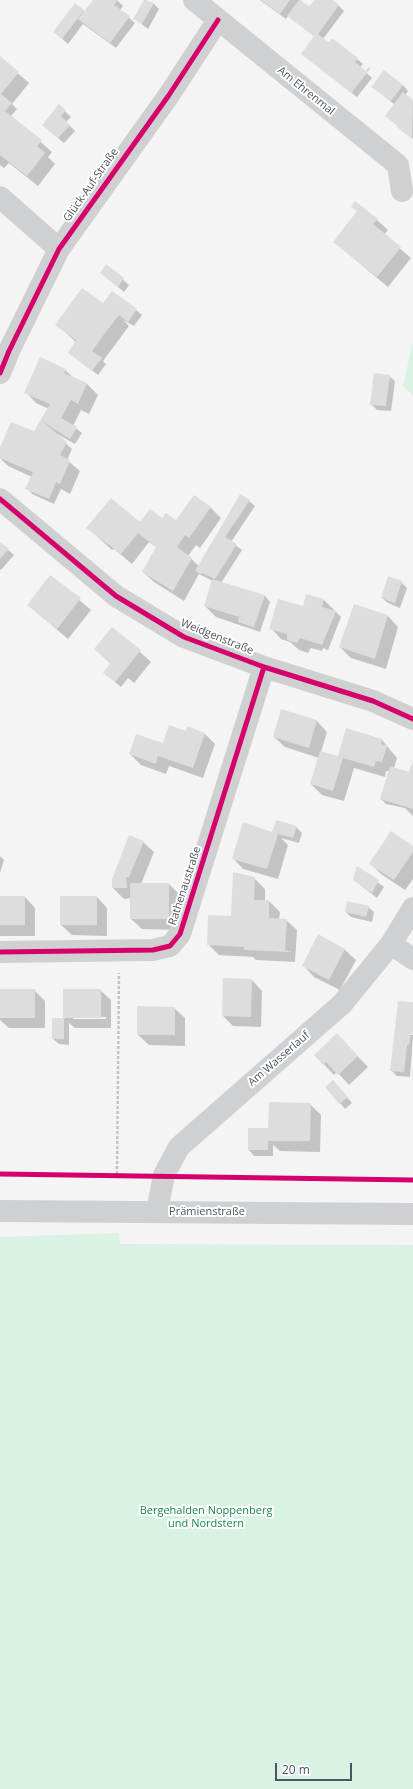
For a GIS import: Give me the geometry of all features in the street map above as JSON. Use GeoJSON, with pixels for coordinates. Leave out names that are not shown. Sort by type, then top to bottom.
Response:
{"type":"FeatureCollection","features":[{"type":"Feature","properties":{"kind":"main road","name":"Prämienstraße"},"geometry":{"type":"LineString","coordinates":[[0,1211],[413,1214]]}},
{"type":"Feature","properties":{"kind":"street","name":"Am Ehrenmal"},"geometry":{"type":"LineString","coordinates":[[194,0],[398,165],[402,191]]}},
{"type":"Feature","properties":{"kind":"street","name":"Glück-Auf-Straße"},"geometry":{"type":"LineString","coordinates":[[0,373],[9,351],[59,249],[169,95],[218,20]]}},
{"type":"Feature","properties":{"kind":"street"},"geometry":{"type":"LineString","coordinates":[[0,197],[59,249]]}},
{"type":"Feature","properties":{"kind":"street","name":"Weidgenstraße"},"geometry":{"type":"LineString","coordinates":[[0,499],[116,596],[184,637],[264,667],[373,701],[413,719]]}},
{"type":"Feature","properties":{"kind":"street","name":"Rathenaustraße"},"geometry":{"type":"LineString","coordinates":[[0,952],[153,950],[170,946],[180,934],[264,667]]}},
{"type":"Feature","properties":{"kind":"street","name":"Am Wasserlauf"},"geometry":{"type":"LineString","coordinates":[[157,1211],[164,1175],[179,1147],[342,1004],[390,944],[413,908]]}},
{"type":"Feature","properties":{"kind":"street"},"geometry":{"type":"LineString","coordinates":[[390,944],[413,959]]}},
{"type":"Feature","properties":{"kind":"path"},"geometry":{"type":"LineString","coordinates":[[118,1174],[119,951]]}},
{"type":"Feature","properties":{"kind":"green space"},"geometry":{"type":"Polygon","coordinates":[[[413,342],[413,395],[403,386],[413,342]]]}},
{"type":"Feature","properties":{"kind":"green space","name":"Bergehalden Noppenberg und Nordstern"},"geometry":{"type":"Polygon","coordinates":[[[119,1233],[120,1244],[413,1245],[413,1789],[0,1789],[0,1237],[119,1233]]]}},
{"type":"Feature","properties":{"kind":"building"},"geometry":{"type":"Polygon","coordinates":[[[93,0],[118,0],[114,5],[130,16],[110,43],[78,19],[93,0]]]}},
{"type":"Feature","properties":{"kind":"building"},"geometry":{"type":"Polygon","coordinates":[[[144,0],[154,3],[142,24],[133,19],[144,0]]]}},
{"type":"Feature","properties":{"kind":"building"},"geometry":{"type":"Polygon","coordinates":[[[261,0],[290,0],[280,14],[261,0]]]}},
{"type":"Feature","properties":{"kind":"building"},"geometry":{"type":"Polygon","coordinates":[[[299,0],[309,6],[315,0],[333,0],[339,5],[318,34],[329,43],[332,38],[358,58],[355,62],[366,71],[369,67],[371,68],[351,93],[301,54],[314,36],[287,16],[299,0]]]}},
{"type":"Feature","properties":{"kind":"building"},"geometry":{"type":"Polygon","coordinates":[[[75,3],[84,10],[62,39],[53,32],[75,3]]]}},
{"type":"Feature","properties":{"kind":"building"},"geometry":{"type":"Polygon","coordinates":[[[0,56],[19,72],[1,94],[12,103],[5,111],[42,140],[37,146],[45,153],[27,176],[0,155],[0,56]]]}},
{"type":"Feature","properties":{"kind":"building"},"geometry":{"type":"Polygon","coordinates":[[[384,70],[403,85],[391,101],[371,87],[384,70]]]}},
{"type":"Feature","properties":{"kind":"building"},"geometry":{"type":"Polygon","coordinates":[[[403,92],[413,100],[412,139],[397,127],[398,126],[384,117],[403,92]]]}},
{"type":"Feature","properties":{"kind":"building"},"geometry":{"type":"Polygon","coordinates":[[[59,104],[66,110],[61,116],[70,125],[58,138],[42,125],[59,104]]]}},
{"type":"Feature","properties":{"kind":"building"},"geometry":{"type":"Polygon","coordinates":[[[355,201],[378,219],[373,224],[401,247],[377,277],[333,242],[357,211],[351,207],[355,201]]]}},
{"type":"Feature","properties":{"kind":"building"},"geometry":{"type":"Polygon","coordinates":[[[106,264],[124,278],[118,287],[100,273],[106,264]]]}},
{"type":"Feature","properties":{"kind":"building"},"geometry":{"type":"Polygon","coordinates":[[[82,288],[103,303],[112,291],[137,309],[128,322],[119,315],[105,333],[92,351],[102,358],[92,371],[68,353],[76,340],[55,325],[82,288]]]}},
{"type":"Feature","properties":{"kind":"building"},"geometry":{"type":"Polygon","coordinates":[[[40,357],[66,369],[64,373],[87,383],[78,404],[71,400],[61,418],[77,427],[70,439],[42,421],[67,442],[60,455],[70,460],[60,484],[56,482],[49,499],[25,489],[33,472],[0,458],[0,447],[11,422],[34,431],[50,404],[24,393],[40,357]]]}},
{"type":"Feature","properties":{"kind":"building"},"geometry":{"type":"Polygon","coordinates":[[[374,373],[390,375],[386,406],[370,405],[374,373]]]}},
{"type":"Feature","properties":{"kind":"building"},"geometry":{"type":"Polygon","coordinates":[[[240,494],[250,500],[225,537],[237,544],[215,579],[195,571],[240,494]]]}},
{"type":"Feature","properties":{"kind":"building"},"geometry":{"type":"Polygon","coordinates":[[[194,495],[211,507],[189,538],[185,535],[177,547],[192,558],[173,591],[142,572],[156,547],[138,533],[121,554],[86,528],[111,498],[140,522],[150,509],[162,518],[166,513],[176,520],[194,495]]]}},
{"type":"Feature","properties":{"kind":"building"},"geometry":{"type":"Polygon","coordinates":[[[0,542],[9,549],[0,559],[0,542]]]}},
{"type":"Feature","properties":{"kind":"building"},"geometry":{"type":"Polygon","coordinates":[[[50,575],[81,598],[57,629],[27,605],[50,575]]]}},
{"type":"Feature","properties":{"kind":"building"},"geometry":{"type":"Polygon","coordinates":[[[388,576],[402,581],[395,603],[381,598],[388,576]]]}},
{"type":"Feature","properties":{"kind":"building"},"geometry":{"type":"Polygon","coordinates":[[[212,579],[265,595],[254,627],[238,622],[239,617],[204,606],[212,579]]]}},
{"type":"Feature","properties":{"kind":"building"},"geometry":{"type":"Polygon","coordinates":[[[306,594],[324,599],[322,607],[336,611],[322,645],[300,638],[297,643],[287,640],[287,634],[269,629],[278,599],[303,606],[306,594]]]}},
{"type":"Feature","properties":{"kind":"building"},"geometry":{"type":"Polygon","coordinates":[[[354,604],[388,615],[375,659],[339,647],[354,604]]]}},
{"type":"Feature","properties":{"kind":"building"},"geometry":{"type":"Polygon","coordinates":[[[112,627],[141,650],[115,682],[103,673],[111,663],[94,649],[112,627]]]}},
{"type":"Feature","properties":{"kind":"building"},"geometry":{"type":"Polygon","coordinates":[[[281,709],[317,720],[309,748],[273,737],[281,709]]]}},
{"type":"Feature","properties":{"kind":"building"},"geometry":{"type":"Polygon","coordinates":[[[169,725],[186,731],[187,726],[205,733],[193,768],[158,756],[156,764],[129,754],[136,734],[163,743],[169,725]]]}},
{"type":"Feature","properties":{"kind":"building"},"geometry":{"type":"Polygon","coordinates":[[[346,728],[382,739],[381,744],[387,746],[382,762],[376,761],[374,767],[343,758],[333,791],[310,784],[320,751],[338,756],[346,728]]]}},
{"type":"Feature","properties":{"kind":"building"},"geometry":{"type":"Polygon","coordinates":[[[413,761],[413,809],[380,799],[390,766],[409,772],[413,761]]]}},
{"type":"Feature","properties":{"kind":"building"},"geometry":{"type":"Polygon","coordinates":[[[276,820],[297,826],[293,838],[278,834],[267,869],[232,859],[243,822],[272,832],[276,820]]]}},
{"type":"Feature","properties":{"kind":"building"},"geometry":{"type":"Polygon","coordinates":[[[391,831],[413,846],[413,852],[394,880],[369,864],[391,831]]]}},
{"type":"Feature","properties":{"kind":"building"},"geometry":{"type":"Polygon","coordinates":[[[129,835],[144,841],[129,877],[126,877],[127,888],[112,888],[112,879],[129,835]]]}},
{"type":"Feature","properties":{"kind":"building"},"geometry":{"type":"Polygon","coordinates":[[[357,866],[379,880],[372,893],[353,880],[357,866]]]}},
{"type":"Feature","properties":{"kind":"building"},"geometry":{"type":"Polygon","coordinates":[[[233,872],[255,877],[254,900],[269,900],[269,918],[287,919],[285,950],[292,952],[244,950],[244,947],[207,945],[208,915],[231,916],[233,872]]]}},
{"type":"Feature","properties":{"kind":"building"},"geometry":{"type":"Polygon","coordinates":[[[130,883],[169,883],[169,919],[130,919],[130,883]]]}},
{"type":"Feature","properties":{"kind":"building"},"geometry":{"type":"Polygon","coordinates":[[[0,896],[25,896],[25,925],[0,925],[0,896]]]}},
{"type":"Feature","properties":{"kind":"building"},"geometry":{"type":"Polygon","coordinates":[[[60,896],[97,896],[97,925],[60,925],[60,896]]]}},
{"type":"Feature","properties":{"kind":"building"},"geometry":{"type":"Polygon","coordinates":[[[347,901],[369,906],[366,917],[345,912],[347,901]]]}},
{"type":"Feature","properties":{"kind":"building"},"geometry":{"type":"Polygon","coordinates":[[[318,934],[345,949],[329,980],[302,966],[318,934]]]}},
{"type":"Feature","properties":{"kind":"building"},"geometry":{"type":"Polygon","coordinates":[[[223,978],[252,979],[251,1017],[222,1016],[223,978]]]}},
{"type":"Feature","properties":{"kind":"building"},"geometry":{"type":"Polygon","coordinates":[[[0,989],[35,989],[35,1018],[0,1018],[0,989]]]}},
{"type":"Feature","properties":{"kind":"building"},"geometry":{"type":"Polygon","coordinates":[[[63,989],[101,989],[101,1018],[64,1018],[64,1039],[52,1039],[52,1018],[63,1018],[63,989]]]}},
{"type":"Feature","properties":{"kind":"building"},"geometry":{"type":"Polygon","coordinates":[[[398,1001],[413,1002],[413,1034],[411,1033],[409,1045],[407,1045],[404,1072],[390,1071],[398,1001]]]}},
{"type":"Feature","properties":{"kind":"building"},"geometry":{"type":"Polygon","coordinates":[[[137,1006],[175,1007],[175,1035],[137,1035],[137,1006]]]}},
{"type":"Feature","properties":{"kind":"building"},"geometry":{"type":"Polygon","coordinates":[[[337,1033],[358,1056],[338,1075],[326,1062],[323,1065],[314,1055],[337,1033]]]}},
{"type":"Feature","properties":{"kind":"building"},"geometry":{"type":"Polygon","coordinates":[[[333,1080],[348,1097],[339,1104],[325,1087],[333,1080]]]}},
{"type":"Feature","properties":{"kind":"building"},"geometry":{"type":"Polygon","coordinates":[[[269,1102],[311,1103],[310,1141],[268,1141],[268,1150],[248,1150],[248,1128],[268,1128],[269,1102]]]}},
{"type":"Feature","properties":{"kind":"cycle path"},"geometry":{"type":"LineString","coordinates":[[0,373],[9,351],[59,249],[169,95],[218,20]]}},
{"type":"Feature","properties":{"kind":"cycle path"},"geometry":{"type":"LineString","coordinates":[[0,499],[116,596],[184,637],[264,667],[373,701],[413,719]]}},
{"type":"Feature","properties":{"kind":"cycle path"},"geometry":{"type":"LineString","coordinates":[[0,952],[153,950],[170,946],[180,934],[264,667]]}},
{"type":"Feature","properties":{"kind":"cycle path"},"geometry":{"type":"LineString","coordinates":[[0,1174],[413,1180]]}}]}
